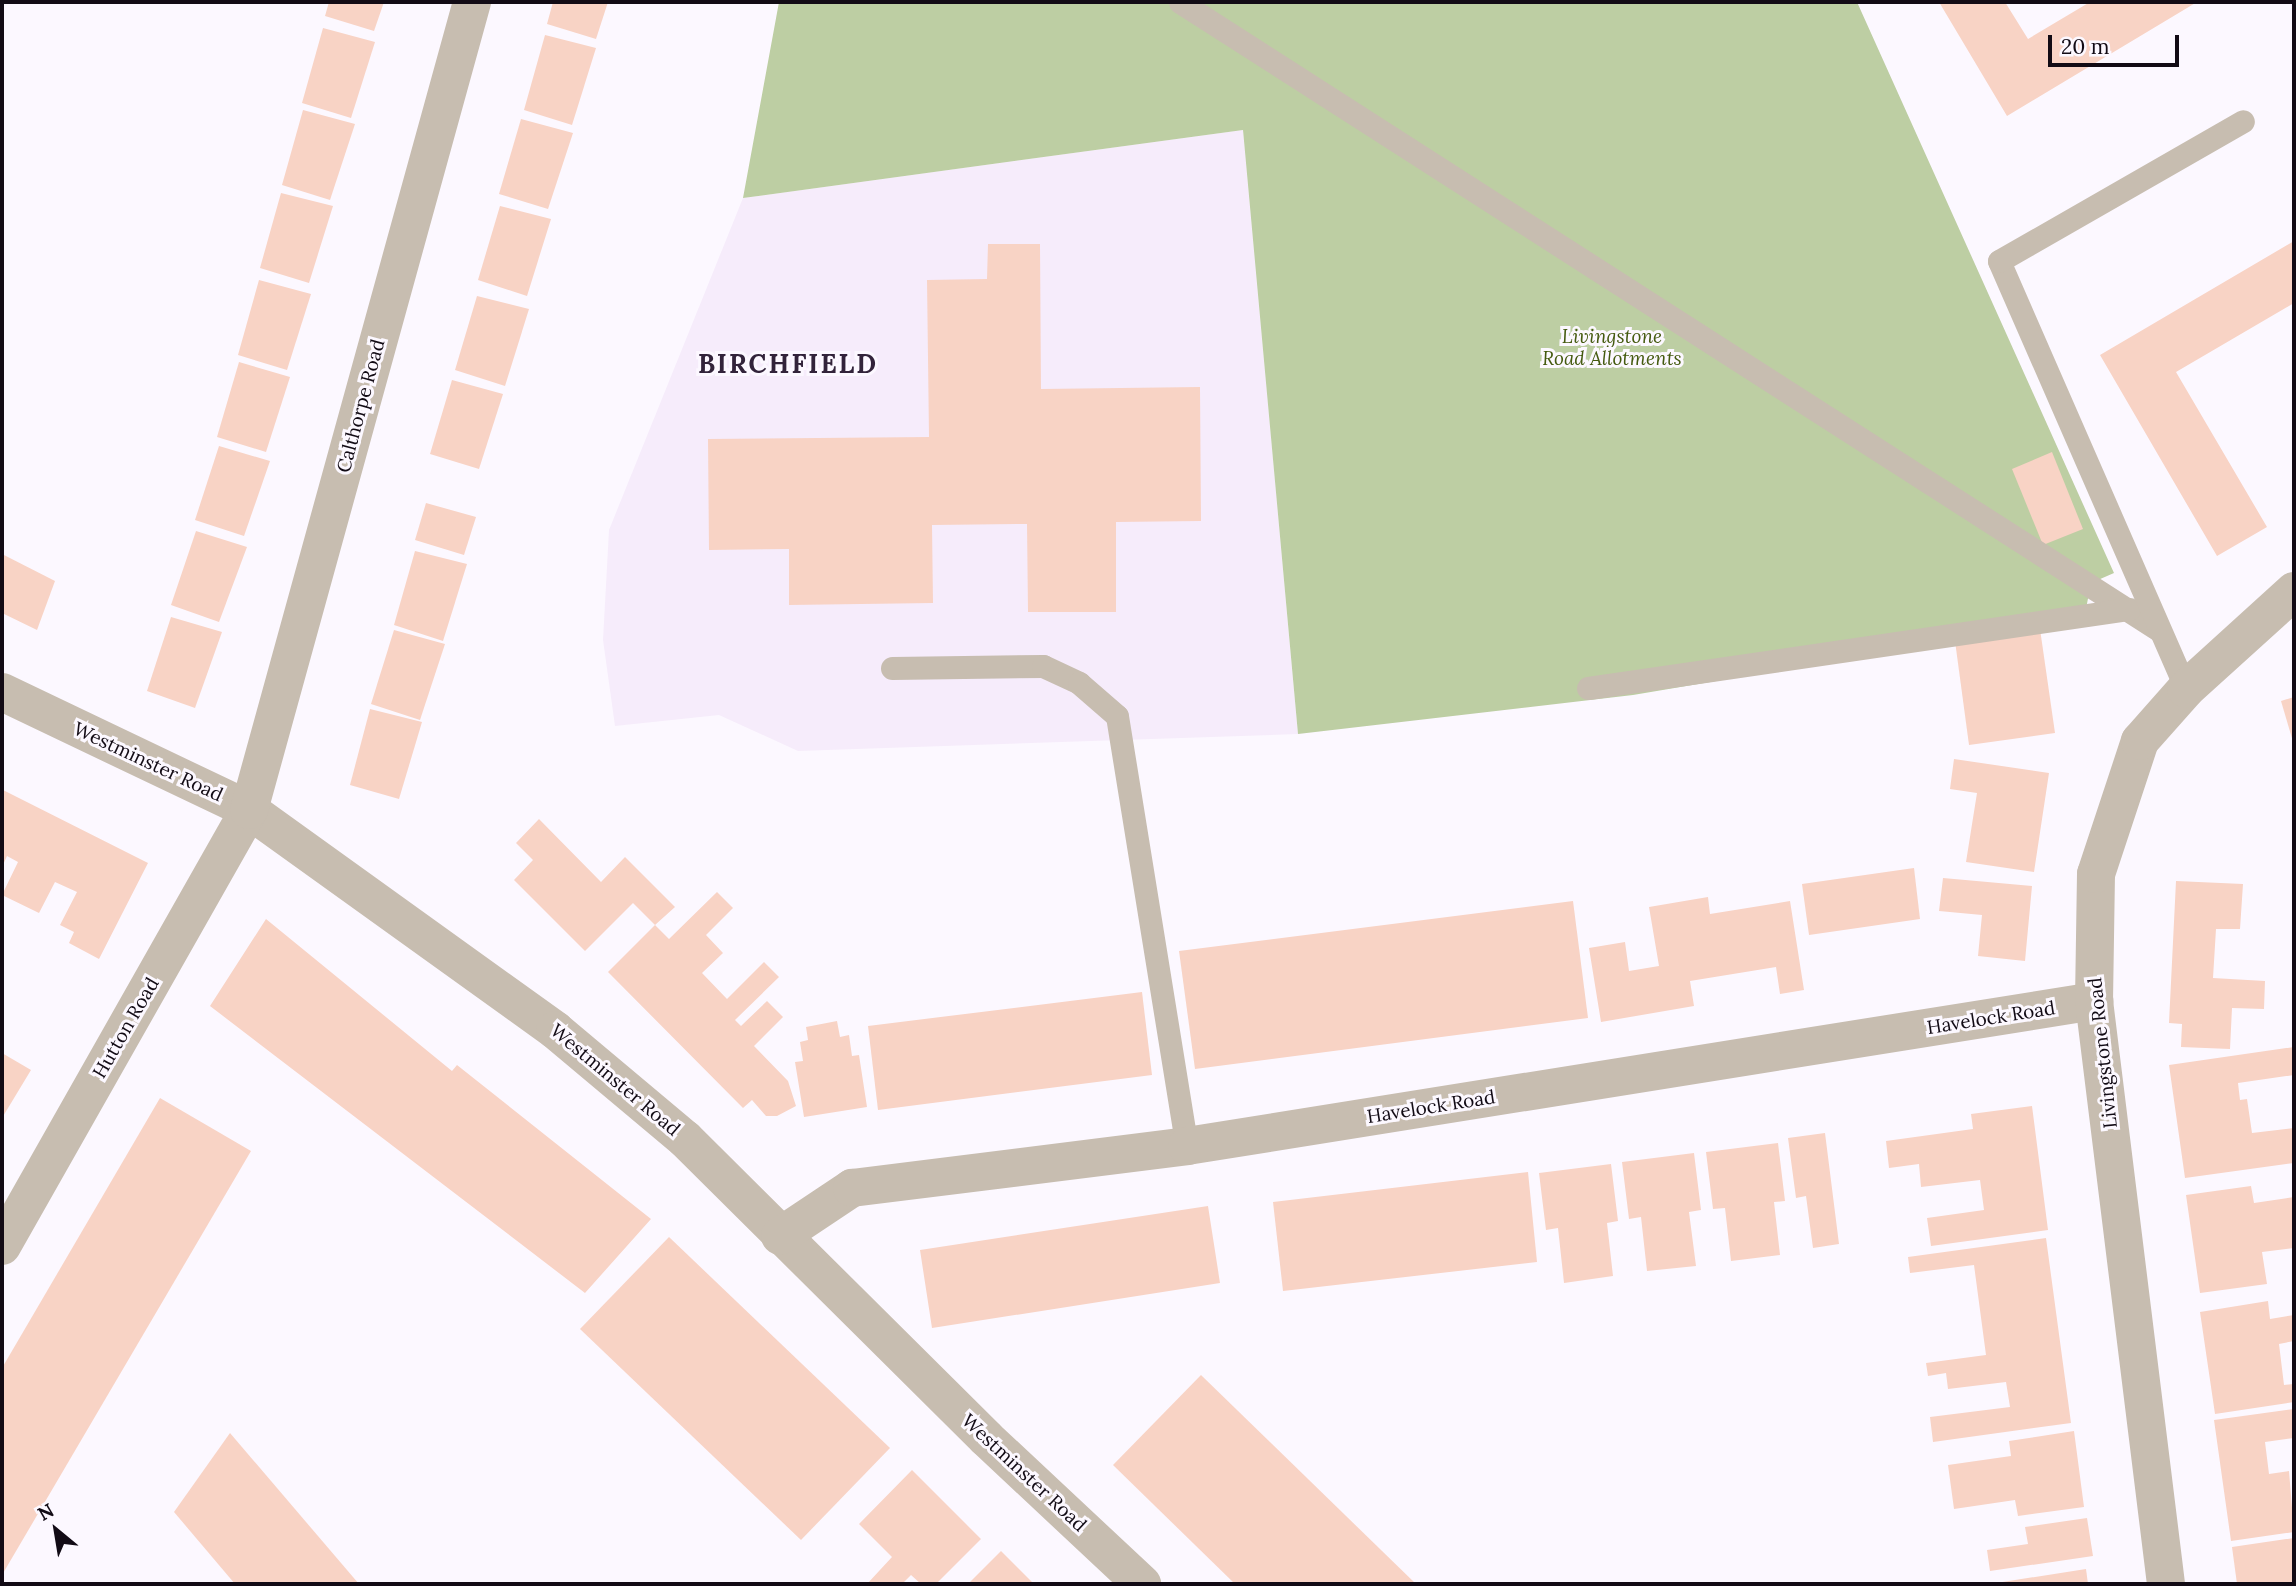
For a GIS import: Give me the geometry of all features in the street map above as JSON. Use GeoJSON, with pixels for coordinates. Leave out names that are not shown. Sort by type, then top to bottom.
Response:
{"type":"FeatureCollection","features":[{"type":"Feature","properties":{"kind":"street","name":"Calthorpe Road"},"geometry":{"type":"LineString","coordinates":[[249,810],[472,2]]}},
{"type":"Feature","properties":{"kind":"street","name":"Livingstone Road"},"geometry":{"type":"LineString","coordinates":[[2166,1584],[2094,1001],[2096,874],[2140,741],[2186,689],[2294,591]]}},
{"type":"Feature","properties":{"kind":"street","name":"Westminster Road"},"geometry":{"type":"LineString","coordinates":[[2,692],[249,810],[555,1030],[685,1139],[780,1236],[1142,1584]]}},
{"type":"Feature","properties":{"kind":"street","name":"Hutton Road"},"geometry":{"type":"LineString","coordinates":[[2,1246],[249,810]]}},
{"type":"Feature","properties":{"kind":"street","name":"Havelock Road"},"geometry":{"type":"LineString","coordinates":[[780,1236],[852,1188],[1187,1146],[2094,1001]]}},
{"type":"Feature","properties":{"kind":"lane"},"geometry":{"type":"LineString","coordinates":[[1180,2],[2160,630]]}},
{"type":"Feature","properties":{"kind":"lane"},"geometry":{"type":"LineString","coordinates":[[2186,689],[1999,261],[2243,121]]}},
{"type":"Feature","properties":{"kind":"lane"},"geometry":{"type":"LineString","coordinates":[[1588,688],[2129,609]]}},
{"type":"Feature","properties":{"kind":"lane"},"geometry":{"type":"LineString","coordinates":[[892,668],[1043,666],[1079,683],[1117,716],[1187,1146]]}},
{"type":"Feature","properties":{"kind":"shaded area"},"geometry":{"type":"Polygon","coordinates":[[[1243,130],[1298,734],[798,751],[719,715],[615,726],[603,640],[609,530],[743,198],[1243,130]]]}},
{"type":"Feature","properties":{"kind":"green space","name":"Livingstone Road Allotments"},"geometry":{"type":"Polygon","coordinates":[[[779,2],[1857,2],[2114,573],[2091,583],[2085,614],[1955,641],[1633,695],[1298,734],[1243,130],[743,198],[779,2]]]}},
{"type":"Feature","properties":{"kind":"building"},"geometry":{"type":"Polygon","coordinates":[[[329,2],[384,2],[374,31],[325,16],[329,2]]]}},
{"type":"Feature","properties":{"kind":"building"},"geometry":{"type":"Polygon","coordinates":[[[553,2],[608,2],[596,39],[547,24],[553,2]]]}},
{"type":"Feature","properties":{"kind":"building"},"geometry":{"type":"Polygon","coordinates":[[[1939,2],[2005,2],[2028,39],[2090,2],[2197,2],[2007,116],[1939,2]]]}},
{"type":"Feature","properties":{"kind":"building"},"geometry":{"type":"Polygon","coordinates":[[[323,28],[375,42],[351,118],[302,103],[323,28]]]}},
{"type":"Feature","properties":{"kind":"building"},"geometry":{"type":"Polygon","coordinates":[[[545,35],[596,48],[572,125],[524,110],[545,35]]]}},
{"type":"Feature","properties":{"kind":"building"},"geometry":{"type":"Polygon","coordinates":[[[303,110],[355,124],[330,200],[282,185],[303,110]]]}},
{"type":"Feature","properties":{"kind":"building"},"geometry":{"type":"Polygon","coordinates":[[[521,119],[573,133],[548,209],[499,194],[521,119]]]}},
{"type":"Feature","properties":{"kind":"building"},"geometry":{"type":"Polygon","coordinates":[[[281,193],[333,206],[309,283],[260,268],[281,193]]]}},
{"type":"Feature","properties":{"kind":"building"},"geometry":{"type":"Polygon","coordinates":[[[500,206],[551,219],[527,296],[478,280],[500,206]]]}},
{"type":"Feature","properties":{"kind":"building"},"geometry":{"type":"Polygon","coordinates":[[[2294,241],[2294,303],[2176,372],[2267,527],[2217,556],[2100,355],[2294,241]]]}},
{"type":"Feature","properties":{"kind":"building"},"geometry":{"type":"Polygon","coordinates":[[[988,244],[1040,244],[1041,389],[1200,387],[1201,521],[1116,522],[1116,612],[1028,612],[1027,524],[932,525],[933,603],[789,605],[789,549],[709,550],[708,439],[929,437],[927,280],[987,279],[988,244]]]}},
{"type":"Feature","properties":{"kind":"building"},"geometry":{"type":"Polygon","coordinates":[[[259,280],[311,294],[287,370],[238,355],[259,280]]]}},
{"type":"Feature","properties":{"kind":"building"},"geometry":{"type":"Polygon","coordinates":[[[477,296],[529,309],[505,386],[455,370],[477,296]]]}},
{"type":"Feature","properties":{"kind":"building"},"geometry":{"type":"Polygon","coordinates":[[[239,362],[290,377],[266,452],[217,437],[239,362]]]}},
{"type":"Feature","properties":{"kind":"building"},"geometry":{"type":"Polygon","coordinates":[[[452,380],[503,394],[479,469],[430,454],[452,380]]]}},
{"type":"Feature","properties":{"kind":"building"},"geometry":{"type":"Polygon","coordinates":[[[219,446],[270,461],[244,536],[195,520],[219,446]]]}},
{"type":"Feature","properties":{"kind":"building"},"geometry":{"type":"Polygon","coordinates":[[[2052,452],[2083,529],[2043,545],[2012,469],[2052,452]]]}},
{"type":"Feature","properties":{"kind":"building"},"geometry":{"type":"Polygon","coordinates":[[[426,503],[476,517],[464,555],[415,540],[426,503]]]}},
{"type":"Feature","properties":{"kind":"building"},"geometry":{"type":"Polygon","coordinates":[[[196,531],[247,547],[219,622],[171,605],[196,531]]]}},
{"type":"Feature","properties":{"kind":"building"},"geometry":{"type":"Polygon","coordinates":[[[415,551],[467,564],[443,641],[394,625],[415,551]]]}},
{"type":"Feature","properties":{"kind":"building"},"geometry":{"type":"Polygon","coordinates":[[[2,554],[55,581],[37,630],[2,613],[2,554]]]}},
{"type":"Feature","properties":{"kind":"building"},"geometry":{"type":"Polygon","coordinates":[[[171,617],[222,632],[195,708],[147,691],[171,617]]]}},
{"type":"Feature","properties":{"kind":"building"},"geometry":{"type":"Polygon","coordinates":[[[2040,629],[2055,733],[1969,745],[1955,641],[2040,629]]]}},
{"type":"Feature","properties":{"kind":"building"},"geometry":{"type":"Polygon","coordinates":[[[394,630],[445,644],[420,720],[371,704],[394,630]]]}},
{"type":"Feature","properties":{"kind":"building"},"geometry":{"type":"Polygon","coordinates":[[[2294,697],[2294,745],[2281,701],[2294,697]]]}},
{"type":"Feature","properties":{"kind":"building"},"geometry":{"type":"Polygon","coordinates":[[[370,709],[422,722],[399,799],[350,785],[370,709]]]}},
{"type":"Feature","properties":{"kind":"building"},"geometry":{"type":"Polygon","coordinates":[[[1954,759],[2049,773],[2034,872],[1966,862],[1977,793],[1950,789],[1954,759]]]}},
{"type":"Feature","properties":{"kind":"building"},"geometry":{"type":"Polygon","coordinates":[[[3,790],[148,863],[99,959],[69,943],[74,932],[60,925],[77,892],[55,882],[39,913],[2,895],[18,862],[7,856],[2,867],[3,790]]]}},
{"type":"Feature","properties":{"kind":"building"},"geometry":{"type":"Polygon","coordinates":[[[539,819],[601,882],[625,857],[675,907],[655,925],[633,903],[585,951],[514,880],[533,860],[516,843],[539,819]]]}},
{"type":"Feature","properties":{"kind":"building"},"geometry":{"type":"Polygon","coordinates":[[[1914,868],[1920,919],[1809,935],[1802,884],[1914,868]]]}},
{"type":"Feature","properties":{"kind":"building"},"geometry":{"type":"Polygon","coordinates":[[[1943,878],[2032,886],[2025,961],[1978,956],[1982,915],[1939,911],[1943,878]]]}},
{"type":"Feature","properties":{"kind":"building"},"geometry":{"type":"Polygon","coordinates":[[[2176,881],[2243,884],[2240,929],[2216,929],[2213,978],[2265,981],[2264,1009],[2232,1008],[2230,1049],[2181,1047],[2182,1024],[2169,1023],[2176,881]]]}},
{"type":"Feature","properties":{"kind":"building"},"geometry":{"type":"Polygon","coordinates":[[[717,892],[733,908],[706,935],[723,953],[702,973],[727,999],[764,962],[779,977],[735,1020],[741,1026],[767,1001],[783,1017],[754,1046],[788,1081],[796,1106],[777,1116],[766,1116],[752,1100],[743,1108],[608,972],[655,925],[669,939],[717,892]]]}},
{"type":"Feature","properties":{"kind":"building"},"geometry":{"type":"Polygon","coordinates":[[[1708,897],[1710,914],[1790,901],[1804,990],[1780,994],[1776,967],[1690,981],[1694,1006],[1601,1022],[1589,948],[1625,942],[1629,971],[1659,966],[1649,907],[1708,897]]]}},
{"type":"Feature","properties":{"kind":"building"},"geometry":{"type":"Polygon","coordinates":[[[1573,901],[1588,1018],[1195,1069],[1179,951],[1573,901]]]}},
{"type":"Feature","properties":{"kind":"building"},"geometry":{"type":"Polygon","coordinates":[[[266,919],[452,1071],[457,1065],[651,1219],[585,1293],[210,1006],[266,919]]]}},
{"type":"Feature","properties":{"kind":"building"},"geometry":{"type":"Polygon","coordinates":[[[1142,992],[1152,1075],[878,1110],[868,1026],[1142,992]]]}},
{"type":"Feature","properties":{"kind":"building"},"geometry":{"type":"Polygon","coordinates":[[[837,1021],[840,1037],[849,1035],[852,1056],[859,1055],[867,1107],[804,1117],[795,1062],[803,1061],[800,1042],[808,1040],[806,1027],[837,1021]]]}},
{"type":"Feature","properties":{"kind":"building"},"geometry":{"type":"Polygon","coordinates":[[[2294,1047],[2294,1075],[2238,1083],[2240,1100],[2247,1099],[2252,1133],[2294,1128],[2294,1163],[2185,1178],[2169,1065],[2294,1047]]]}},
{"type":"Feature","properties":{"kind":"building"},"geometry":{"type":"Polygon","coordinates":[[[2,1053],[31,1070],[2,1118],[2,1053]]]}},
{"type":"Feature","properties":{"kind":"building"},"geometry":{"type":"Polygon","coordinates":[[[160,1098],[251,1151],[2,1575],[2,1368],[160,1098]]]}},
{"type":"Feature","properties":{"kind":"building"},"geometry":{"type":"Polygon","coordinates":[[[2032,1106],[2048,1230],[1931,1246],[1927,1218],[1984,1210],[1980,1180],[1921,1187],[1919,1164],[1889,1168],[1886,1141],[1973,1129],[1971,1114],[2032,1106]]]}},
{"type":"Feature","properties":{"kind":"building"},"geometry":{"type":"Polygon","coordinates":[[[1825,1133],[1839,1244],[1813,1248],[1806,1196],[1796,1198],[1788,1138],[1825,1133]]]}},
{"type":"Feature","properties":{"kind":"building"},"geometry":{"type":"Polygon","coordinates":[[[1778,1143],[1785,1201],[1774,1202],[1780,1255],[1731,1261],[1725,1208],[1713,1209],[1706,1152],[1778,1143]]]}},
{"type":"Feature","properties":{"kind":"building"},"geometry":{"type":"Polygon","coordinates":[[[1694,1153],[1701,1210],[1689,1212],[1696,1266],[1647,1271],[1641,1217],[1629,1219],[1622,1162],[1694,1153]]]}},
{"type":"Feature","properties":{"kind":"building"},"geometry":{"type":"Polygon","coordinates":[[[1611,1164],[1618,1221],[1607,1223],[1613,1276],[1564,1283],[1558,1228],[1546,1230],[1539,1173],[1611,1164]]]}},
{"type":"Feature","properties":{"kind":"building"},"geometry":{"type":"Polygon","coordinates":[[[1528,1172],[1537,1262],[1283,1291],[1273,1202],[1528,1172]]]}},
{"type":"Feature","properties":{"kind":"building"},"geometry":{"type":"Polygon","coordinates":[[[2251,1186],[2254,1203],[2294,1197],[2294,1248],[2262,1252],[2267,1284],[2200,1293],[2186,1195],[2251,1186]]]}},
{"type":"Feature","properties":{"kind":"building"},"geometry":{"type":"Polygon","coordinates":[[[1208,1206],[1220,1283],[932,1328],[920,1250],[1208,1206]]]}},
{"type":"Feature","properties":{"kind":"building"},"geometry":{"type":"Polygon","coordinates":[[[669,1237],[890,1448],[801,1540],[580,1329],[669,1237]]]}},
{"type":"Feature","properties":{"kind":"building"},"geometry":{"type":"Polygon","coordinates":[[[2046,1238],[2071,1423],[1933,1442],[1930,1417],[2010,1407],[2006,1382],[1948,1389],[1946,1373],[1928,1376],[1926,1363],[1986,1355],[1974,1265],[1910,1273],[1908,1257],[2046,1238]]]}},
{"type":"Feature","properties":{"kind":"building"},"geometry":{"type":"Polygon","coordinates":[[[2268,1301],[2270,1319],[2294,1315],[2294,1341],[2279,1344],[2284,1385],[2294,1384],[2294,1402],[2215,1414],[2200,1312],[2268,1301]]]}},
{"type":"Feature","properties":{"kind":"building"},"geometry":{"type":"Polygon","coordinates":[[[1201,1375],[1416,1584],[1235,1584],[1113,1465],[1201,1375]]]}},
{"type":"Feature","properties":{"kind":"building"},"geometry":{"type":"Polygon","coordinates":[[[2294,1409],[2294,1438],[2265,1442],[2269,1474],[2289,1471],[2294,1532],[2231,1541],[2214,1420],[2294,1409]]]}},
{"type":"Feature","properties":{"kind":"building"},"geometry":{"type":"Polygon","coordinates":[[[2074,1431],[2084,1507],[2018,1516],[2015,1500],[1954,1509],[1948,1465],[2011,1456],[2009,1441],[2074,1431]]]}},
{"type":"Feature","properties":{"kind":"building"},"geometry":{"type":"Polygon","coordinates":[[[230,1433],[359,1584],[235,1584],[174,1512],[230,1433]]]}},
{"type":"Feature","properties":{"kind":"building"},"geometry":{"type":"Polygon","coordinates":[[[912,1470],[981,1539],[936,1584],[921,1584],[911,1575],[902,1584],[867,1584],[892,1557],[859,1524],[912,1470]]]}},
{"type":"Feature","properties":{"kind":"building"},"geometry":{"type":"Polygon","coordinates":[[[2087,1518],[2093,1556],[1990,1571],[1987,1550],[2028,1544],[2025,1527],[2087,1518]]]}},
{"type":"Feature","properties":{"kind":"building"},"geometry":{"type":"Polygon","coordinates":[[[2294,1538],[2294,1584],[2237,1584],[2232,1547],[2294,1538]]]}},
{"type":"Feature","properties":{"kind":"building"},"geometry":{"type":"Polygon","coordinates":[[[1001,1551],[1034,1584],[968,1584],[1001,1551]]]}},
{"type":"Feature","properties":{"kind":"building"},"geometry":{"type":"Polygon","coordinates":[[[2086,1569],[2088,1584],[1996,1584],[1996,1583],[2086,1569]]]}},
{"type":"Feature","properties":{"kind":"district","name":"BIRCHFIELD"},"geometry":{"type":"Point","coordinates":[788,364]}}]}
